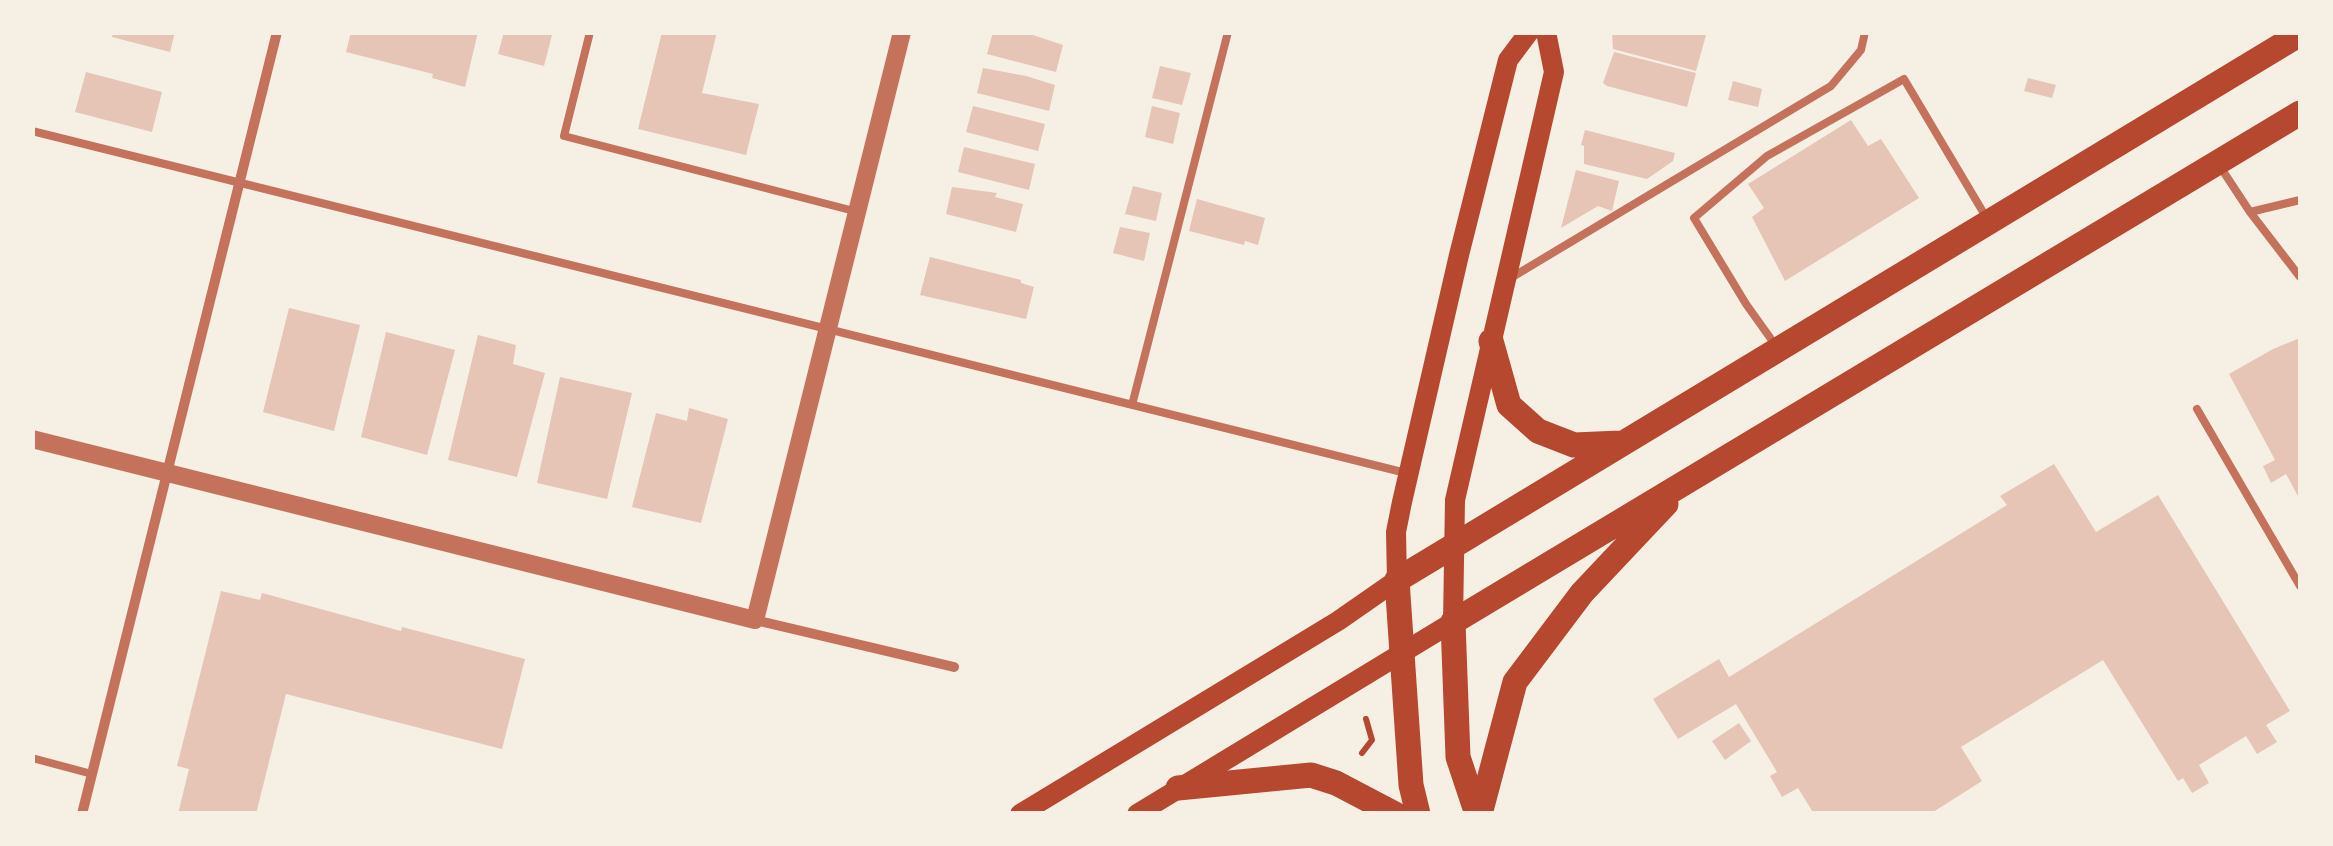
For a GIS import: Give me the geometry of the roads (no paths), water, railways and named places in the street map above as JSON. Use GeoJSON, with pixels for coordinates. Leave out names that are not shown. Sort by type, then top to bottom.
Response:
{"type":"FeatureCollection","features":[{"type":"Feature","properties":{"kind":"main road"},"geometry":{"type":"LineString","coordinates":[[1418,814],[1410,785],[1396,532],[1508,60],[1529,32]]}},
{"type":"Feature","properties":{"kind":"main road"},"geometry":{"type":"LineString","coordinates":[[1478,814],[1458,757],[1452,548],[1455,500],[1554,72],[1546,32]]}},
{"type":"Feature","properties":{"kind":"main road"},"geometry":{"type":"LineString","coordinates":[[1020,814],[1338,621],[1397,580],[2300,34]]}},
{"type":"Feature","properties":{"kind":"main road"},"geometry":{"type":"LineString","coordinates":[[1137,814],[2300,113]]}},
{"type":"Feature","properties":{"kind":"main road"},"geometry":{"type":"LineString","coordinates":[[1491,341],[1509,404],[1538,432],[1574,445],[1626,443]]}},
{"type":"Feature","properties":{"kind":"main road"},"geometry":{"type":"LineString","coordinates":[[1478,814],[1514,682],[1582,593],[1687,480]]}},
{"type":"Feature","properties":{"kind":"main road"},"geometry":{"type":"LineString","coordinates":[[1178,788],[1311,775],[1336,782],[1395,814]]}},
{"type":"Feature","properties":{"kind":"street"},"geometry":{"type":"LineString","coordinates":[[82,814],[277,32]]}},
{"type":"Feature","properties":{"kind":"street"},"geometry":{"type":"LineString","coordinates":[[755,620],[902,32]]}},
{"type":"Feature","properties":{"kind":"street"},"geometry":{"type":"LineString","coordinates":[[32,438],[954,667]]}},
{"type":"Feature","properties":{"kind":"lane"},"geometry":{"type":"LineString","coordinates":[[590,32],[564,136],[858,212]]}},
{"type":"Feature","properties":{"kind":"lane"},"geometry":{"type":"LineString","coordinates":[[1132,404],[1228,32]]}},
{"type":"Feature","properties":{"kind":"lane"},"geometry":{"type":"LineString","coordinates":[[1505,281],[1831,86],[1861,50],[1865,32]]}},
{"type":"Feature","properties":{"kind":"lane"},"geometry":{"type":"LineString","coordinates":[[1779,350],[1694,218],[1767,156],[1904,79],[1990,222]]}},
{"type":"Feature","properties":{"kind":"lane"},"geometry":{"type":"LineString","coordinates":[[32,131],[1410,474]]}},
{"type":"Feature","properties":{"kind":"lane"},"geometry":{"type":"LineString","coordinates":[[2217,162],[2300,277]]}},
{"type":"Feature","properties":{"kind":"lane"},"geometry":{"type":"LineString","coordinates":[[2250,212],[2300,200]]}},
{"type":"Feature","properties":{"kind":"lane"},"geometry":{"type":"LineString","coordinates":[[2198,410],[2300,586]]}},
{"type":"Feature","properties":{"kind":"lane"},"geometry":{"type":"LineString","coordinates":[[32,758],[92,774]]}}]}
